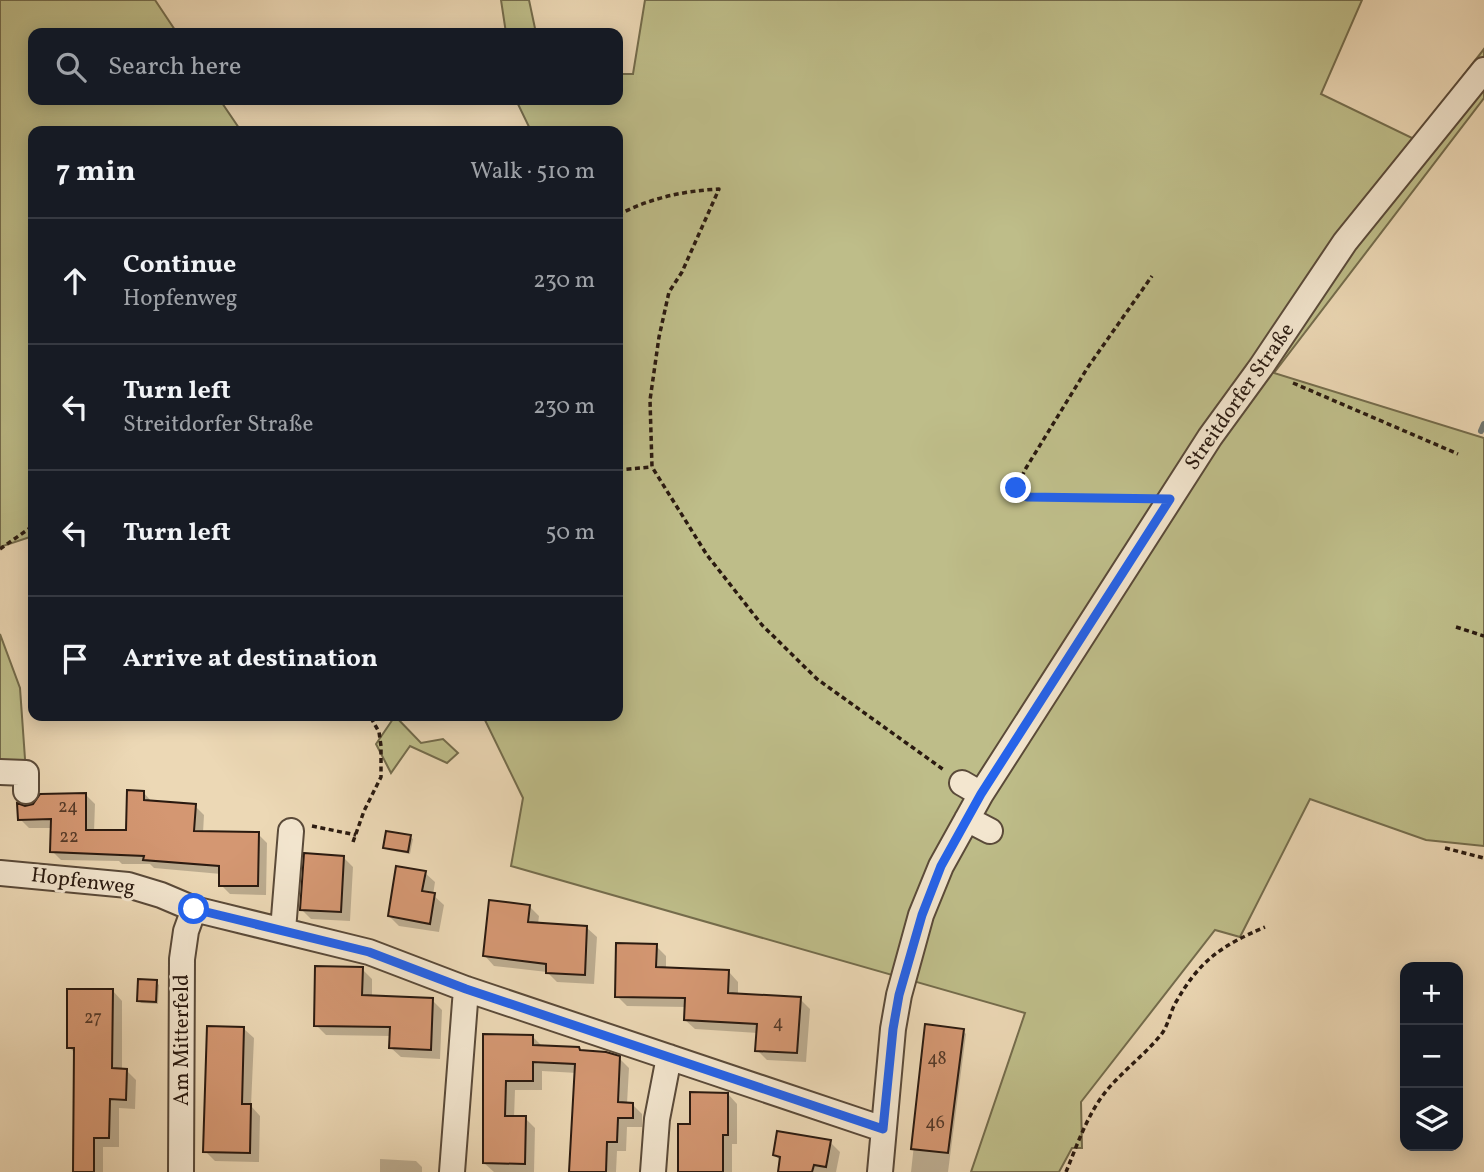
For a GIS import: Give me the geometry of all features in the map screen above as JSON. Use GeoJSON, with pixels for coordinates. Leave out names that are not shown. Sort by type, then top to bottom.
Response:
{"type":"FeatureCollection","features":[{"type":"Feature","properties":{"kind":"street","name":"Streitdorfer Straße"},"geometry":{"type":"LineString","coordinates":[[880,1172],[893,1029],[907,963],[941,866],[967,819],[972,788],[1174,501],[1345,242],[1484,70]]}},
{"type":"Feature","properties":{"kind":"street"},"geometry":{"type":"LineString","coordinates":[[0,772],[26,773],[26,791]]}},
{"type":"Feature","properties":{"kind":"street"},"geometry":{"type":"LineString","coordinates":[[967,819],[990,831]]}},
{"type":"Feature","properties":{"kind":"street"},"geometry":{"type":"LineString","coordinates":[[283,930],[291,831]]}},
{"type":"Feature","properties":{"kind":"street","name":"Hopfenweg"},"geometry":{"type":"LineString","coordinates":[[0,873],[128,885],[194,909],[369,952],[466,989],[883,1129]]}},
{"type":"Feature","properties":{"kind":"street","name":"Am Mitterfeld"},"geometry":{"type":"LineString","coordinates":[[181,1172],[182,959],[186,931],[194,909]]}},
{"type":"Feature","properties":{"kind":"street"},"geometry":{"type":"LineString","coordinates":[[452,1172],[466,989]]}},
{"type":"Feature","properties":{"kind":"street"},"geometry":{"type":"LineString","coordinates":[[653,1172],[657,1119],[669,1057]]}},
{"type":"Feature","properties":{"kind":"path"},"geometry":{"type":"LineString","coordinates":[[623,213],[660,197],[719,189],[682,272],[669,292],[650,400],[652,467],[707,555],[762,625],[817,679],[972,788]]}},
{"type":"Feature","properties":{"kind":"path"},"geometry":{"type":"LineString","coordinates":[[1153,276],[1088,367],[1016,488],[1019,495],[1027,497],[1174,501]]}},
{"type":"Feature","properties":{"kind":"path"},"geometry":{"type":"LineString","coordinates":[[1293,383],[1458,454]]}},
{"type":"Feature","properties":{"kind":"path"},"geometry":{"type":"LineString","coordinates":[[623,470],[652,467]]}},
{"type":"Feature","properties":{"kind":"path"},"geometry":{"type":"LineString","coordinates":[[0,549],[28,529]]}},
{"type":"Feature","properties":{"kind":"path"},"geometry":{"type":"LineString","coordinates":[[1456,627],[1484,636]]}},
{"type":"Feature","properties":{"kind":"path"},"geometry":{"type":"LineString","coordinates":[[353,842],[363,811],[381,777],[379,732],[373,721]]}},
{"type":"Feature","properties":{"kind":"path"},"geometry":{"type":"LineString","coordinates":[[291,831],[301,824],[356,835]]}},
{"type":"Feature","properties":{"kind":"path"},"geometry":{"type":"LineString","coordinates":[[1445,848],[1484,858]]}},
{"type":"Feature","properties":{"kind":"path"},"geometry":{"type":"LineString","coordinates":[[1066,1172],[1082,1134],[1106,1092],[1163,1034],[1174,1005],[1189,980],[1208,957],[1236,940],[1265,928]]}},
{"type":"Feature","properties":{"kind":"shaded area"},"geometry":{"type":"Polygon","coordinates":[[[0,0],[155,0],[174,28],[28,28],[28,105],[223,105],[238,126],[28,126],[28,538],[0,547],[0,0]]]}},
{"type":"Feature","properties":{"kind":"shaded area"},"geometry":{"type":"Polygon","coordinates":[[[501,0],[529,0],[535,28],[505,28],[501,0]]]}},
{"type":"Feature","properties":{"kind":"shaded area"},"geometry":{"type":"Polygon","coordinates":[[[645,0],[1362,0],[1321,94],[1414,139],[1484,49],[1484,98],[1274,373],[1484,438],[1484,846],[1426,840],[1310,799],[1240,937],[1215,930],[1081,1102],[1082,1148],[1072,1148],[1059,1172],[971,1172],[1025,1013],[511,866],[523,798],[485,721],[623,721],[623,126],[529,126],[518,105],[623,105],[623,74],[633,74],[645,0]]]}},
{"type":"Feature","properties":{"kind":"shaded area"},"geometry":{"type":"Polygon","coordinates":[[[0,634],[20,688],[26,773],[0,773],[0,634]]]}},
{"type":"Feature","properties":{"kind":"shaded area"},"geometry":{"type":"Polygon","coordinates":[[[392,721],[400,721],[421,743],[443,739],[458,753],[447,763],[410,746],[391,773],[376,744],[392,721]]]}},
{"type":"Feature","properties":{"kind":"building"},"geometry":{"type":"Polygon","coordinates":[[[127,790],[144,791],[144,800],[196,804],[194,831],[259,832],[258,886],[219,886],[219,866],[143,860],[144,856],[50,852],[51,819],[18,820],[17,803],[25,806],[33,804],[40,794],[86,793],[86,830],[126,830],[127,790]]]}},
{"type":"Feature","properties":{"kind":"building"},"geometry":{"type":"Polygon","coordinates":[[[386,831],[411,835],[408,852],[383,848],[386,831]]]}},
{"type":"Feature","properties":{"kind":"building"},"geometry":{"type":"Polygon","coordinates":[[[304,853],[344,856],[341,912],[300,910],[304,853]]]}},
{"type":"Feature","properties":{"kind":"building"},"geometry":{"type":"Polygon","coordinates":[[[396,866],[426,871],[422,891],[435,893],[430,924],[388,916],[396,866]]]}},
{"type":"Feature","properties":{"kind":"building"},"geometry":{"type":"Polygon","coordinates":[[[489,900],[530,905],[528,922],[587,926],[585,975],[546,973],[546,964],[483,956],[489,900]]]}},
{"type":"Feature","properties":{"kind":"building"},"geometry":{"type":"Polygon","coordinates":[[[616,943],[657,944],[656,967],[729,970],[728,993],[801,997],[797,1053],[755,1051],[757,1024],[684,1020],[685,998],[615,997],[616,943]]]}},
{"type":"Feature","properties":{"kind":"building"},"geometry":{"type":"Polygon","coordinates":[[[315,966],[363,967],[362,995],[433,998],[431,1050],[389,1048],[390,1027],[314,1026],[315,966]]]}},
{"type":"Feature","properties":{"kind":"building"},"geometry":{"type":"Polygon","coordinates":[[[138,979],[157,980],[156,1002],[137,1001],[138,979]]]}},
{"type":"Feature","properties":{"kind":"building"},"geometry":{"type":"Polygon","coordinates":[[[67,989],[113,989],[112,1068],[127,1069],[126,1100],[110,1099],[109,1138],[94,1138],[94,1172],[73,1172],[74,1048],[67,1048],[67,989]]]}},
{"type":"Feature","properties":{"kind":"building"},"geometry":{"type":"Polygon","coordinates":[[[925,1024],[964,1029],[948,1153],[911,1149],[925,1024]]]}},
{"type":"Feature","properties":{"kind":"building"},"geometry":{"type":"Polygon","coordinates":[[[207,1026],[244,1027],[242,1104],[251,1104],[250,1153],[203,1152],[207,1026]]]}},
{"type":"Feature","properties":{"kind":"building"},"geometry":{"type":"Polygon","coordinates":[[[483,1034],[533,1035],[533,1045],[579,1047],[580,1050],[620,1056],[618,1102],[633,1103],[633,1118],[618,1118],[617,1142],[607,1142],[606,1172],[569,1172],[575,1064],[533,1062],[533,1081],[506,1081],[505,1116],[526,1116],[525,1164],[483,1163],[483,1034]]]}},
{"type":"Feature","properties":{"kind":"building"},"geometry":{"type":"Polygon","coordinates":[[[690,1092],[728,1093],[728,1135],[723,1135],[723,1172],[678,1172],[678,1124],[690,1124],[690,1092]]]}},
{"type":"Feature","properties":{"kind":"building"},"geometry":{"type":"Polygon","coordinates":[[[777,1131],[831,1140],[826,1167],[814,1165],[812,1172],[778,1172],[780,1157],[773,1155],[777,1131]]]}},
{"type":"Feature","properties":{"kind":"waterway"},"geometry":{"type":"LineString","coordinates":[[1481,431],[1484,424]]}},
{"type":"Feature","properties":{"kind":"route"},"geometry":{"type":"LineString","coordinates":[[194,909],[369,952],[466,989],[883,1129],[899,995],[922,915],[941,866],[981,794],[1170,499],[1027,497],[1019,495],[1016,488]]}}]}
